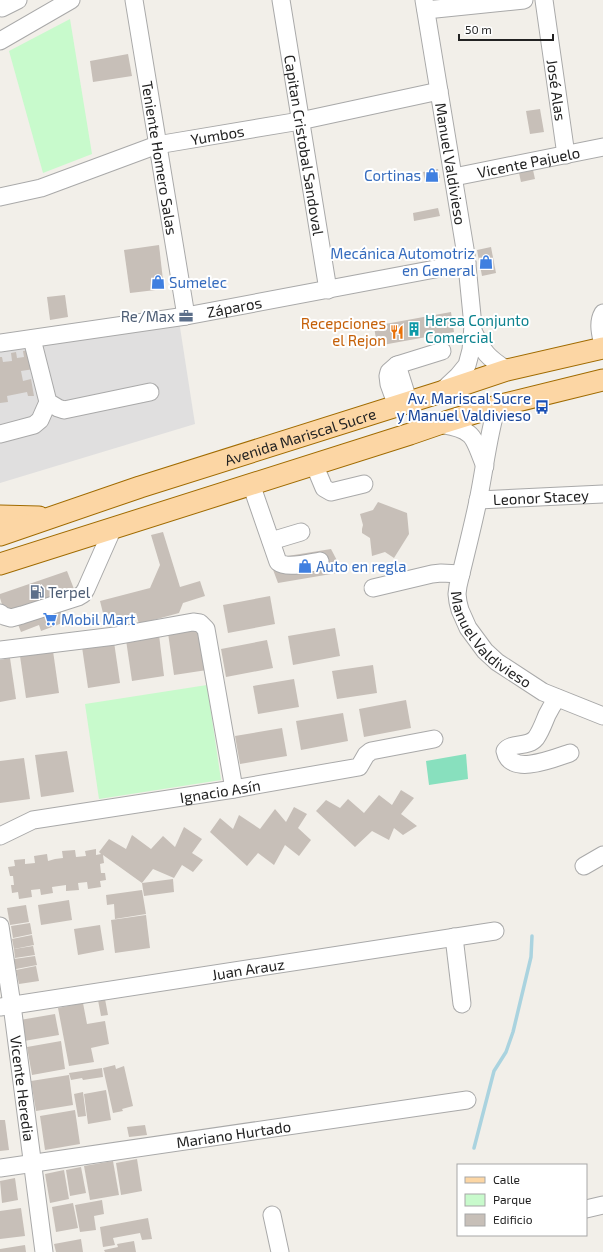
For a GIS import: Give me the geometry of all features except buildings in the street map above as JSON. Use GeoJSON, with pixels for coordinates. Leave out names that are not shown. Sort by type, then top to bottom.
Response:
{"type":"FeatureCollection","features":[{"type":"Feature","properties":{"kind":"main road","name":"Avenida Mariscal Sucre"},"geometry":{"type":"LineString","coordinates":[[0,535],[140,487],[507,370],[603,347]]}},
{"type":"Feature","properties":{"kind":"main road","name":"Avenida Mariscal Sucre"},"geometry":{"type":"LineString","coordinates":[[0,564],[497,406],[603,380]]}},
{"type":"Feature","properties":{"kind":"main road"},"geometry":{"type":"LineString","coordinates":[[0,516],[49,518]]}},
{"type":"Feature","properties":{"kind":"street"},"geometry":{"type":"LineString","coordinates":[[2,8],[18,0]]}},
{"type":"Feature","properties":{"kind":"street"},"geometry":{"type":"LineString","coordinates":[[0,41],[71,0]]}},
{"type":"Feature","properties":{"kind":"street","name":"Teniente Homero Salas"},"geometry":{"type":"LineString","coordinates":[[134,0],[186,316]]}},
{"type":"Feature","properties":{"kind":"street","name":"Capitan Cristobal Sandoval"},"geometry":{"type":"LineString","coordinates":[[281,0],[328,290]]}},
{"type":"Feature","properties":{"kind":"street"},"geometry":{"type":"LineString","coordinates":[[425,5],[524,0]]}},
{"type":"Feature","properties":{"kind":"street","name":"José Alas"},"geometry":{"type":"LineString","coordinates":[[544,0],[566,156]]}},
{"type":"Feature","properties":{"kind":"street","name":"Manuel Valdivieso"},"geometry":{"type":"LineString","coordinates":[[425,5],[467,263],[473,329],[471,350],[467,365],[441,392]]}},
{"type":"Feature","properties":{"kind":"street","name":"Yumbos"},"geometry":{"type":"LineString","coordinates":[[0,197],[42,188],[158,145],[300,121],[439,91]]}},
{"type":"Feature","properties":{"kind":"street","name":"Vicente Pajuelo"},"geometry":{"type":"LineString","coordinates":[[454,177],[603,148]]}},
{"type":"Feature","properties":{"kind":"street","name":"Záparos"},"geometry":{"type":"LineString","coordinates":[[0,343],[186,316],[467,263]]}},
{"type":"Feature","properties":{"kind":"street"},"geometry":{"type":"LineString","coordinates":[[603,313],[599,320],[599,325],[603,347]]}},
{"type":"Feature","properties":{"kind":"street","name":"Manuel Valdivieso"},"geometry":{"type":"LineString","coordinates":[[473,329],[482,349],[491,360],[507,370]]}},
{"type":"Feature","properties":{"kind":"street"},"geometry":{"type":"LineString","coordinates":[[0,434],[34,425],[40,420],[48,402],[32,339]]}},
{"type":"Feature","properties":{"kind":"street"},"geometry":{"type":"LineString","coordinates":[[403,404],[397,366],[442,351]]}},
{"type":"Feature","properties":{"kind":"street"},"geometry":{"type":"LineString","coordinates":[[48,402],[64,410],[150,392]]}},
{"type":"Feature","properties":{"kind":"street","name":"Manuel Valdivieso"},"geometry":{"type":"LineString","coordinates":[[497,406],[490,428],[485,466],[457,594],[460,610],[468,628],[485,652],[497,662],[543,692],[603,716]]}},
{"type":"Feature","properties":{"kind":"street"},"geometry":{"type":"LineString","coordinates":[[439,424],[457,428],[469,434],[476,445],[485,466]]}},
{"type":"Feature","properties":{"kind":"street"},"geometry":{"type":"LineString","coordinates":[[314,464],[324,488],[331,492],[364,484]]}},
{"type":"Feature","properties":{"kind":"street"},"geometry":{"type":"LineString","coordinates":[[250,484],[278,562],[282,566],[288,566],[320,561]]}},
{"type":"Feature","properties":{"kind":"street","name":"Leonor Stacey"},"geometry":{"type":"LineString","coordinates":[[478,500],[603,494]]}},
{"type":"Feature","properties":{"kind":"street"},"geometry":{"type":"LineString","coordinates":[[0,614],[11,618],[78,597],[82,594],[86,589],[113,528]]}},
{"type":"Feature","properties":{"kind":"street"},"geometry":{"type":"LineString","coordinates":[[271,541],[301,532]]}},
{"type":"Feature","properties":{"kind":"street"},"geometry":{"type":"LineString","coordinates":[[373,588],[432,574],[461,574]]}},
{"type":"Feature","properties":{"kind":"street"},"geometry":{"type":"LineString","coordinates":[[0,650],[114,636],[193,622],[200,623],[206,629],[234,789]]}},
{"type":"Feature","properties":{"kind":"street"},"geometry":{"type":"LineString","coordinates":[[557,698],[549,711],[542,728],[535,738],[529,743],[510,747],[505,751],[506,756],[509,761],[526,765],[538,763],[570,753]]}},
{"type":"Feature","properties":{"kind":"street","name":"Ignacio Asín"},"geometry":{"type":"LineString","coordinates":[[0,836],[33,820],[234,789],[359,767],[366,755],[371,751],[434,738]]}},
{"type":"Feature","properties":{"kind":"street"},"geometry":{"type":"LineString","coordinates":[[584,866],[603,855]]}},
{"type":"Feature","properties":{"kind":"street","name":"Vicente Heredia"},"geometry":{"type":"LineString","coordinates":[[0,926],[6,1006],[32,1162],[44,1252]]}},
{"type":"Feature","properties":{"kind":"street","name":"Juan Arauz"},"geometry":{"type":"LineString","coordinates":[[6,1006],[496,930]]}},
{"type":"Feature","properties":{"kind":"street"},"geometry":{"type":"LineString","coordinates":[[454,937],[462,1004]]}},
{"type":"Feature","properties":{"kind":"street","name":"Mariano Hurtado"},"geometry":{"type":"LineString","coordinates":[[0,1168],[32,1162],[467,1100]]}},
{"type":"Feature","properties":{"kind":"street"},"geometry":{"type":"LineString","coordinates":[[587,1209],[603,1205]]}},
{"type":"Feature","properties":{"kind":"street"},"geometry":{"type":"LineString","coordinates":[[272,1215],[280,1252]]}},
{"type":"Feature","properties":{"kind":"shaded area"},"geometry":{"type":"Polygon","coordinates":[[[179,321],[195,424],[0,483],[0,350],[179,321]]]}},
{"type":"Feature","properties":{"kind":"green space"},"geometry":{"type":"Polygon","coordinates":[[[70,19],[92,154],[43,173],[9,51],[70,19]]]}},
{"type":"Feature","properties":{"kind":"green space"},"geometry":{"type":"Polygon","coordinates":[[[207,685],[221,780],[99,799],[85,704],[207,685]]]}},
{"type":"Feature","properties":{"kind":"green space"},"geometry":{"type":"Polygon","coordinates":[[[466,754],[468,779],[429,785],[426,761],[466,754]]]}},
{"type":"Feature","properties":{"kind":"waterway"},"geometry":{"type":"LineString","coordinates":[[474,1148],[494,1071],[506,1052],[513,1032],[531,957],[532,936]]}},
{"type":"Feature","properties":{"kind":"place","name":"Cortinas"},"geometry":{"type":"Point","coordinates":[432,175]}},
{"type":"Feature","properties":{"kind":"place","name":"Mecánica Automotriz en General"},"geometry":{"type":"Point","coordinates":[486,262]}},
{"type":"Feature","properties":{"kind":"place","name":"Sumelec"},"geometry":{"type":"Point","coordinates":[158,282]}},
{"type":"Feature","properties":{"kind":"place","name":"Re/Max"},"geometry":{"type":"Point","coordinates":[186,316]}},
{"type":"Feature","properties":{"kind":"place","name":"Hersa Conjunto Comercial"},"geometry":{"type":"Point","coordinates":[414,329]}},
{"type":"Feature","properties":{"kind":"place","name":"Recepciones el Rejon"},"geometry":{"type":"Point","coordinates":[397,332]}},
{"type":"Feature","properties":{"kind":"place","name":"Av. Mariscal Sucre y Manuel Valdivieso"},"geometry":{"type":"Point","coordinates":[542,407]}},
{"type":"Feature","properties":{"kind":"place","name":"Auto en regla"},"geometry":{"type":"Point","coordinates":[305,566]}},
{"type":"Feature","properties":{"kind":"place","name":"Terpel"},"geometry":{"type":"Point","coordinates":[37,592]}},
{"type":"Feature","properties":{"kind":"place","name":"Mobil Mart"},"geometry":{"type":"Point","coordinates":[50,619]}}]}
